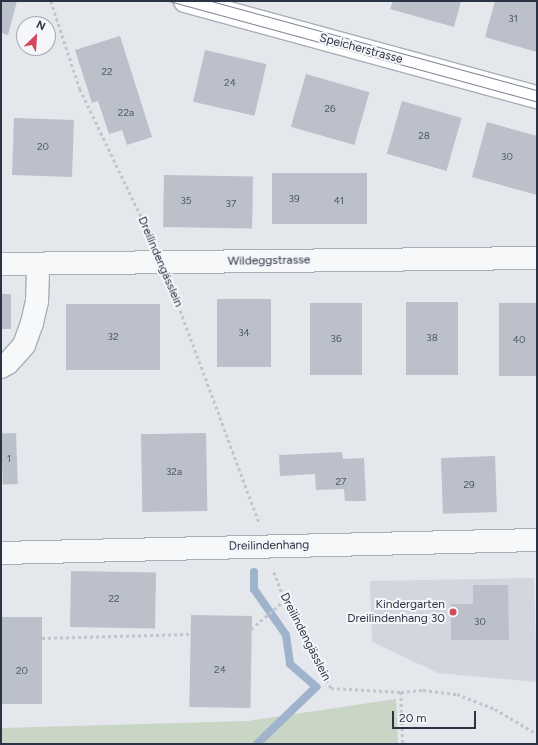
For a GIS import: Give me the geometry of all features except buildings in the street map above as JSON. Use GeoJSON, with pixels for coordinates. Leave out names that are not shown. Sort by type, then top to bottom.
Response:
{"type":"FeatureCollection","features":[{"type":"Feature","properties":{"kind":"main road","name":"Speicherstrasse"},"geometry":{"type":"LineString","coordinates":[[185,1],[537,97]]}},
{"type":"Feature","properties":{"kind":"street","name":"Wildeggstrasse"},"geometry":{"type":"LineString","coordinates":[[1,264],[537,258]]}},
{"type":"Feature","properties":{"kind":"street"},"geometry":{"type":"LineString","coordinates":[[1,367],[8,363],[24,345],[32,323],[37,301],[38,264]]}},
{"type":"Feature","properties":{"kind":"street","name":"Dreilindenhang"},"geometry":{"type":"LineString","coordinates":[[1,553],[537,540]]}},
{"type":"Feature","properties":{"kind":"path","name":"Dreilindengässlein"},"geometry":{"type":"LineString","coordinates":[[51,1],[80,89],[152,238],[162,263],[261,527]]}},
{"type":"Feature","properties":{"kind":"path","name":"Dreilindengässlein"},"geometry":{"type":"LineString","coordinates":[[272,565],[284,601],[331,688],[401,692]]}},
{"type":"Feature","properties":{"kind":"path"},"geometry":{"type":"LineString","coordinates":[[251,629],[284,601]]}},
{"type":"Feature","properties":{"kind":"path"},"geometry":{"type":"LineString","coordinates":[[42,638],[191,634]]}},
{"type":"Feature","properties":{"kind":"path"},"geometry":{"type":"LineString","coordinates":[[403,744],[401,692],[423,690],[457,694],[495,709],[537,734]]}},
{"type":"Feature","properties":{"kind":"shaded area","name":"Kindergarten Dreilindenhang 30"},"geometry":{"type":"Polygon","coordinates":[[[534,578],[537,682],[438,673],[372,642],[370,581],[534,578]]]}},
{"type":"Feature","properties":{"kind":"green space"},"geometry":{"type":"Polygon","coordinates":[[[396,699],[398,744],[1,744],[1,728],[248,721],[396,699]]]}},
{"type":"Feature","properties":{"kind":"waterway"},"geometry":{"type":"LineString","coordinates":[[254,572],[254,589],[286,635],[290,664],[316,687],[257,744]]}},
{"type":"Feature","properties":{"kind":"tram line"},"geometry":{"type":"LineString","coordinates":[[169,1],[537,102]]}},
{"type":"Feature","properties":{"kind":"tram line"},"geometry":{"type":"LineString","coordinates":[[211,1],[537,90]]}},
{"type":"Feature","properties":{"kind":"place","name":"Kindergarten Dreilindenhang 30"},"geometry":{"type":"Point","coordinates":[453,612]}}]}
